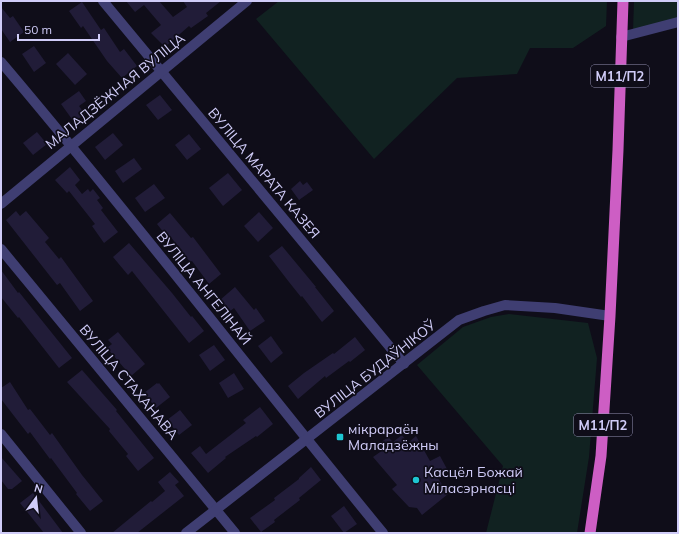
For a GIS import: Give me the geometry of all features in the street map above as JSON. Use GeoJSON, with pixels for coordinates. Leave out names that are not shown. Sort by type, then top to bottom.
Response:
{"type":"FeatureCollection","features":[{"type":"Feature","properties":{"kind":"highway","name":"М11/П2"},"geometry":{"type":"LineString","coordinates":[[590,533],[601,456],[610,316],[623,1]]}},
{"type":"Feature","properties":{"kind":"street","name":"ВУЛІЦА МАРАТА КАЗЕЯ"},"geometry":{"type":"LineString","coordinates":[[103,1],[404,364]]}},
{"type":"Feature","properties":{"kind":"street","name":"МАЛАДЗЁЖНАЯ ВУЛІЦА"},"geometry":{"type":"LineString","coordinates":[[1,204],[247,1]]}},
{"type":"Feature","properties":{"kind":"street"},"geometry":{"type":"LineString","coordinates":[[621,36],[678,22]]}},
{"type":"Feature","properties":{"kind":"street","name":"ВУЛІЦА АНГЕЛІНАЙ"},"geometry":{"type":"LineString","coordinates":[[1,62],[71,145],[306,440],[384,533]]}},
{"type":"Feature","properties":{"kind":"street","name":"ВУЛІЦА СТАХАНАВА"},"geometry":{"type":"LineString","coordinates":[[1,249],[236,533]]}},
{"type":"Feature","properties":{"kind":"street","name":"ВУЛІЦА БУДАЎНІКОЎ"},"geometry":{"type":"LineString","coordinates":[[186,533],[459,320],[505,305],[549,308],[610,316]]}},
{"type":"Feature","properties":{"kind":"street"},"geometry":{"type":"LineString","coordinates":[[1,434],[82,533]]}},
{"type":"Feature","properties":{"kind":"shaded area"},"geometry":{"type":"Polygon","coordinates":[[[279,1],[607,1],[606,26],[573,48],[530,48],[517,74],[457,78],[374,159],[256,19],[279,1]]]}},
{"type":"Feature","properties":{"kind":"shaded area"},"geometry":{"type":"Polygon","coordinates":[[[634,1],[678,1],[678,24],[633,31],[634,1]]]}},
{"type":"Feature","properties":{"kind":"shaded area"},"geometry":{"type":"Polygon","coordinates":[[[509,314],[588,323],[597,358],[589,457],[577,533],[486,533],[503,466],[417,365],[463,327],[491,317],[509,314]]]}},
{"type":"Feature","properties":{"kind":"building"},"geometry":{"type":"Polygon","coordinates":[[[126,1],[159,1],[173,17],[187,7],[183,1],[221,1],[206,13],[208,16],[191,28],[189,26],[165,47],[151,33],[161,25],[144,5],[135,12],[126,1]]]}},
{"type":"Feature","properties":{"kind":"building"},"geometry":{"type":"Polygon","coordinates":[[[82,2],[101,30],[104,28],[120,52],[124,49],[137,66],[122,78],[107,61],[83,26],[81,28],[69,11],[82,2]]]}},
{"type":"Feature","properties":{"kind":"building"},"geometry":{"type":"Polygon","coordinates":[[[1,7],[10,18],[13,16],[24,32],[10,42],[1,29],[1,7]]]}},
{"type":"Feature","properties":{"kind":"building"},"geometry":{"type":"Polygon","coordinates":[[[34,46],[46,63],[34,72],[22,54],[34,46]]]}},
{"type":"Feature","properties":{"kind":"building"},"geometry":{"type":"Polygon","coordinates":[[[68,53],[87,74],[75,85],[56,64],[68,53]]]}},
{"type":"Feature","properties":{"kind":"building"},"geometry":{"type":"Polygon","coordinates":[[[79,91],[86,101],[79,106],[85,114],[74,122],[61,104],[79,91]]]}},
{"type":"Feature","properties":{"kind":"building"},"geometry":{"type":"Polygon","coordinates":[[[160,95],[172,110],[158,120],[146,105],[160,95]]]}},
{"type":"Feature","properties":{"kind":"building"},"geometry":{"type":"Polygon","coordinates":[[[37,132],[47,144],[33,155],[23,143],[37,132]]]}},
{"type":"Feature","properties":{"kind":"building"},"geometry":{"type":"Polygon","coordinates":[[[113,133],[123,145],[105,160],[95,147],[113,133]]]}},
{"type":"Feature","properties":{"kind":"building"},"geometry":{"type":"Polygon","coordinates":[[[189,134],[201,149],[187,160],[175,145],[189,134]]]}},
{"type":"Feature","properties":{"kind":"building"},"geometry":{"type":"Polygon","coordinates":[[[134,158],[142,169],[123,183],[115,171],[134,158]]]}},
{"type":"Feature","properties":{"kind":"building"},"geometry":{"type":"Polygon","coordinates":[[[70,167],[80,180],[75,185],[82,194],[88,189],[90,192],[93,189],[100,198],[97,200],[103,208],[101,210],[118,232],[104,243],[92,226],[95,224],[69,191],[67,193],[55,180],[70,167]]]}},
{"type":"Feature","properties":{"kind":"building"},"geometry":{"type":"Polygon","coordinates":[[[228,173],[242,190],[223,206],[209,188],[228,173]]]}},
{"type":"Feature","properties":{"kind":"building"},"geometry":{"type":"Polygon","coordinates":[[[300,181],[303,185],[307,182],[313,190],[299,200],[291,189],[300,181]]]}},
{"type":"Feature","properties":{"kind":"building"},"geometry":{"type":"Polygon","coordinates":[[[154,184],[165,198],[145,212],[135,198],[154,184]]]}},
{"type":"Feature","properties":{"kind":"building"},"geometry":{"type":"Polygon","coordinates":[[[16,211],[20,216],[26,211],[49,238],[45,242],[59,259],[61,257],[93,301],[80,311],[60,283],[57,285],[6,220],[16,211]]]}},
{"type":"Feature","properties":{"kind":"building"},"geometry":{"type":"Polygon","coordinates":[[[259,212],[273,228],[258,242],[244,226],[259,212]]]}},
{"type":"Feature","properties":{"kind":"building"},"geometry":{"type":"Polygon","coordinates":[[[170,213],[191,238],[193,237],[221,274],[209,284],[192,261],[190,262],[170,236],[168,238],[157,224],[170,213]]]}},
{"type":"Feature","properties":{"kind":"building"},"geometry":{"type":"Polygon","coordinates":[[[129,243],[204,331],[189,343],[132,271],[128,275],[113,257],[129,243]]]}},
{"type":"Feature","properties":{"kind":"building"},"geometry":{"type":"Polygon","coordinates":[[[282,246],[334,311],[322,322],[269,256],[282,246]]]}},
{"type":"Feature","properties":{"kind":"building"},"geometry":{"type":"Polygon","coordinates":[[[1,270],[18,293],[19,292],[72,358],[59,368],[19,317],[18,318],[1,297],[1,270]]]}},
{"type":"Feature","properties":{"kind":"building"},"geometry":{"type":"Polygon","coordinates":[[[235,287],[254,310],[256,308],[265,321],[250,331],[234,308],[229,312],[220,300],[235,287]]]}},
{"type":"Feature","properties":{"kind":"building"},"geometry":{"type":"Polygon","coordinates":[[[118,332],[145,364],[131,376],[107,348],[112,344],[108,340],[118,332]]]}},
{"type":"Feature","properties":{"kind":"building"},"geometry":{"type":"Polygon","coordinates":[[[271,336],[283,353],[271,363],[258,346],[271,336]]]}},
{"type":"Feature","properties":{"kind":"building"},"geometry":{"type":"Polygon","coordinates":[[[355,337],[365,350],[326,378],[325,376],[298,399],[288,386],[304,373],[333,353],[334,354],[355,337]]]}},
{"type":"Feature","properties":{"kind":"building"},"geometry":{"type":"Polygon","coordinates":[[[214,345],[225,360],[210,371],[199,355],[214,345]]]}},
{"type":"Feature","properties":{"kind":"building"},"geometry":{"type":"Polygon","coordinates":[[[82,370],[117,410],[116,411],[154,458],[138,471],[126,456],[128,454],[109,431],[110,429],[67,382],[82,370]]]}},
{"type":"Feature","properties":{"kind":"building"},"geometry":{"type":"Polygon","coordinates":[[[234,373],[244,389],[228,398],[219,383],[234,373]]]}},
{"type":"Feature","properties":{"kind":"building"},"geometry":{"type":"Polygon","coordinates":[[[10,382],[28,410],[30,409],[50,435],[52,433],[103,501],[90,511],[76,494],[77,493],[51,458],[50,459],[30,432],[28,434],[1,399],[1,388],[10,382]]]}},
{"type":"Feature","properties":{"kind":"building"},"geometry":{"type":"Polygon","coordinates":[[[159,383],[170,397],[156,408],[144,393],[159,383]]]}},
{"type":"Feature","properties":{"kind":"building"},"geometry":{"type":"Polygon","coordinates":[[[260,407],[273,424],[257,437],[256,436],[225,457],[226,458],[208,473],[191,453],[200,446],[206,454],[246,423],[243,420],[260,407]]]}},
{"type":"Feature","properties":{"kind":"building"},"geometry":{"type":"Polygon","coordinates":[[[180,410],[192,425],[179,435],[167,420],[180,410]]]}},
{"type":"Feature","properties":{"kind":"building","name":"Касцёл Божай Міласэрнасці"},"geometry":{"type":"Polygon","coordinates":[[[402,435],[408,443],[416,436],[430,461],[440,456],[447,469],[436,475],[448,494],[422,515],[417,508],[409,507],[392,489],[397,485],[373,457],[383,450],[379,444],[388,437],[393,442],[402,435]]]}},
{"type":"Feature","properties":{"kind":"building"},"geometry":{"type":"Polygon","coordinates":[[[1,457],[22,481],[12,489],[8,489],[1,480],[1,457]]]}},
{"type":"Feature","properties":{"kind":"building"},"geometry":{"type":"Polygon","coordinates":[[[311,467],[321,480],[299,498],[300,500],[274,520],[275,522],[261,532],[250,518],[275,500],[274,498],[299,479],[311,467]]]}},
{"type":"Feature","properties":{"kind":"building"},"geometry":{"type":"Polygon","coordinates":[[[170,472],[179,482],[175,485],[184,496],[137,533],[112,533],[165,491],[158,482],[170,472]]]}},
{"type":"Feature","properties":{"kind":"building"},"geometry":{"type":"Polygon","coordinates":[[[33,493],[63,533],[44,533],[20,503],[33,493]]]}},
{"type":"Feature","properties":{"kind":"building"},"geometry":{"type":"Polygon","coordinates":[[[344,506],[357,524],[344,533],[331,516],[344,506]]]}},
{"type":"Feature","properties":{"kind":"place","name":"мікрараён Маладзёжны"},"geometry":{"type":"Point","coordinates":[340,437]}},
{"type":"Feature","properties":{"kind":"place","name":"Касцёл Божай Міласэрнасці"},"geometry":{"type":"Point","coordinates":[416,480]}}]}
